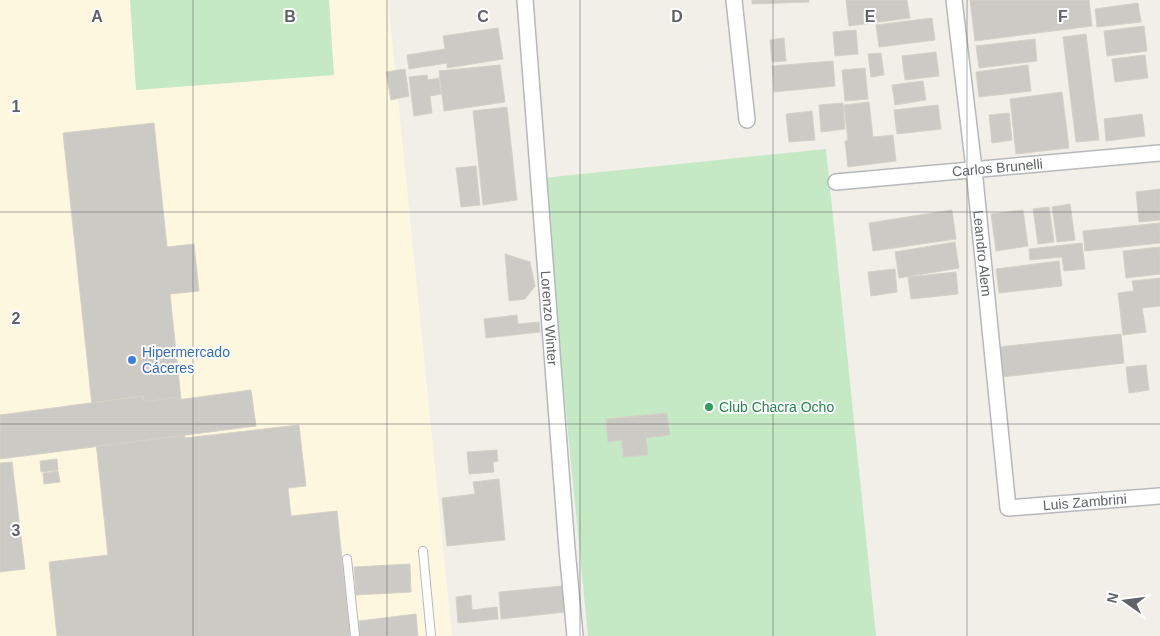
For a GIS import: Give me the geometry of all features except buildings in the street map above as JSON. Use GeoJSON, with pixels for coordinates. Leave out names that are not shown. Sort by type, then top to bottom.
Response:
{"type":"FeatureCollection","features":[{"type":"Feature","properties":{"kind":"street","name":"Lorenzo Winter"},"geometry":{"type":"LineString","coordinates":[[525,0],[565,529],[576,636]]}},
{"type":"Feature","properties":{"kind":"street"},"geometry":{"type":"LineString","coordinates":[[734,0],[747,120]]}},
{"type":"Feature","properties":{"kind":"street","name":"Leandro Alem"},"geometry":{"type":"LineString","coordinates":[[954,0],[974,169],[1008,508]]}},
{"type":"Feature","properties":{"kind":"street","name":"Carlos Brunelli"},"geometry":{"type":"LineString","coordinates":[[836,182],[1160,153]]}},
{"type":"Feature","properties":{"kind":"street","name":"Luis Zambrini"},"geometry":{"type":"LineString","coordinates":[[1008,508],[1160,496]]}},
{"type":"Feature","properties":{"kind":"lane"},"geometry":{"type":"LineString","coordinates":[[422,551],[431,636]]}},
{"type":"Feature","properties":{"kind":"lane"},"geometry":{"type":"LineString","coordinates":[[347,559],[355,636]]}},
{"type":"Feature","properties":{"kind":"shaded area"},"geometry":{"type":"Polygon","coordinates":[[[0,0],[388,0],[452,636],[0,636],[0,0]]]}},
{"type":"Feature","properties":{"kind":"green space"},"geometry":{"type":"Polygon","coordinates":[[[130,0],[329,0],[334,75],[136,90],[130,0]]]}},
{"type":"Feature","properties":{"kind":"green space","name":"Club Chacra Ocho"},"geometry":{"type":"Polygon","coordinates":[[[826,149],[876,636],[588,636],[543,178],[826,149]]]}},
{"type":"Feature","properties":{"kind":"place","name":"Hipermercado Cáceres"},"geometry":{"type":"Point","coordinates":[132,360]}},
{"type":"Feature","properties":{"kind":"place","name":"Club Chacra Ocho"},"geometry":{"type":"Point","coordinates":[709,407]}}]}
